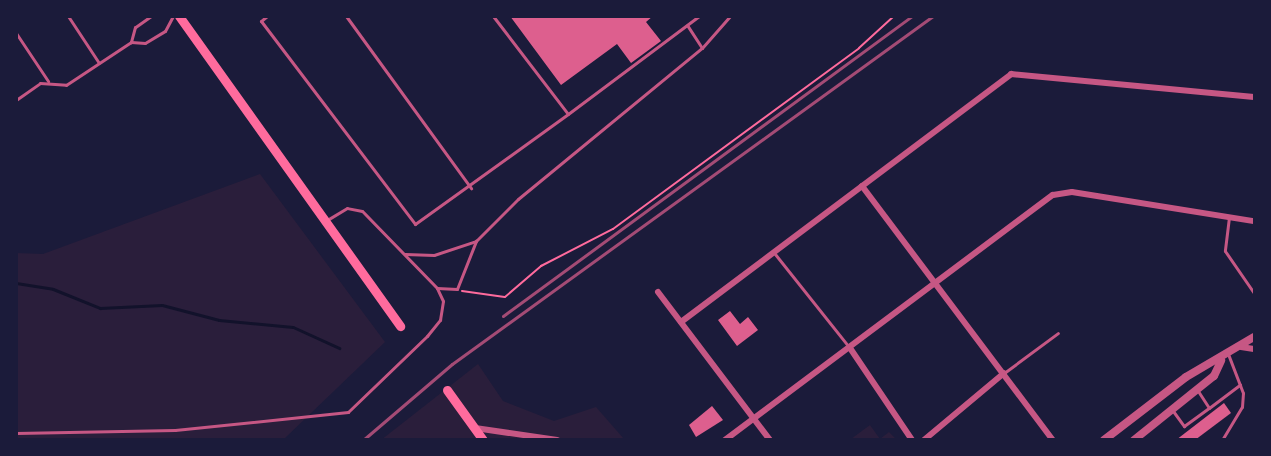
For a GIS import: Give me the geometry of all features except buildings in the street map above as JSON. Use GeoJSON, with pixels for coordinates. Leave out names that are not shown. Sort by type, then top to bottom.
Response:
{"type":"FeatureCollection","features":[{"type":"Feature","properties":{"kind":"main road"},"geometry":{"type":"LineString","coordinates":[[179,16],[323,223],[400,326]]}},
{"type":"Feature","properties":{"kind":"main road"},"geometry":{"type":"LineString","coordinates":[[447,390],[483,440]]}},
{"type":"Feature","properties":{"kind":"street"},"geometry":{"type":"LineString","coordinates":[[681,322],[1011,74],[1254,98]]}},
{"type":"Feature","properties":{"kind":"street"},"geometry":{"type":"LineString","coordinates":[[862,186],[1053,440]]}},
{"type":"Feature","properties":{"kind":"street"},"geometry":{"type":"LineString","coordinates":[[725,440],[1044,200],[1072,192],[1254,221]]}},
{"type":"Feature","properties":{"kind":"street"},"geometry":{"type":"LineString","coordinates":[[658,292],[770,440]]}},
{"type":"Feature","properties":{"kind":"street"},"geometry":{"type":"LineString","coordinates":[[1104,440],[1186,376],[1221,361],[1254,337]]}},
{"type":"Feature","properties":{"kind":"street"},"geometry":{"type":"LineString","coordinates":[[1241,347],[1254,349]]}},
{"type":"Feature","properties":{"kind":"street"},"geometry":{"type":"LineString","coordinates":[[850,348],[912,440]]}},
{"type":"Feature","properties":{"kind":"street"},"geometry":{"type":"LineString","coordinates":[[1134,440],[1197,391],[1221,361]]}},
{"type":"Feature","properties":{"kind":"street"},"geometry":{"type":"LineString","coordinates":[[924,440],[1004,373]]}},
{"type":"Feature","properties":{"kind":"street"},"geometry":{"type":"LineString","coordinates":[[474,428],[557,440]]}},
{"type":"Feature","properties":{"kind":"lane"},"geometry":{"type":"LineString","coordinates":[[68,16],[99,63]]}},
{"type":"Feature","properties":{"kind":"lane"},"geometry":{"type":"LineString","coordinates":[[131,42],[135,27],[151,16]]}},
{"type":"Feature","properties":{"kind":"lane"},"geometry":{"type":"LineString","coordinates":[[16,100],[48,81],[66,85],[131,42],[145,43],[165,31],[173,16]]}},
{"type":"Feature","properties":{"kind":"lane"},"geometry":{"type":"LineString","coordinates":[[267,16],[261,21],[415,224],[471,188],[699,16]]}},
{"type":"Feature","properties":{"kind":"lane"},"geometry":{"type":"LineString","coordinates":[[346,16],[471,188]]}},
{"type":"Feature","properties":{"kind":"lane"},"geometry":{"type":"LineString","coordinates":[[494,16],[568,114]]}},
{"type":"Feature","properties":{"kind":"lane"},"geometry":{"type":"LineString","coordinates":[[437,288],[457,290],[476,241],[518,199],[702,48],[730,16]]}},
{"type":"Feature","properties":{"kind":"lane"},"geometry":{"type":"LineString","coordinates":[[687,25],[702,48]]}},
{"type":"Feature","properties":{"kind":"lane"},"geometry":{"type":"LineString","coordinates":[[16,33],[48,81]]}},
{"type":"Feature","properties":{"kind":"lane"},"geometry":{"type":"LineString","coordinates":[[16,433],[175,430],[337,416],[348,412],[427,336],[443,310],[437,288],[362,211],[347,208],[323,223]]}},
{"type":"Feature","properties":{"kind":"lane"},"geometry":{"type":"LineString","coordinates":[[1229,217],[1225,251],[1254,293]]}},
{"type":"Feature","properties":{"kind":"lane"},"geometry":{"type":"LineString","coordinates":[[405,254],[434,255],[476,241]]}},
{"type":"Feature","properties":{"kind":"lane"},"geometry":{"type":"LineString","coordinates":[[773,252],[850,348]]}},
{"type":"Feature","properties":{"kind":"lane"},"geometry":{"type":"LineString","coordinates":[[1004,373],[1058,333]]}},
{"type":"Feature","properties":{"kind":"lane"},"geometry":{"type":"LineString","coordinates":[[1222,440],[1242,407],[1239,385],[1229,356]]}},
{"type":"Feature","properties":{"kind":"lane"},"geometry":{"type":"LineString","coordinates":[[1172,410],[1184,426],[1239,385]]}},
{"type":"Feature","properties":{"kind":"lane"},"geometry":{"type":"LineString","coordinates":[[1197,391],[1209,408]]}},
{"type":"Feature","properties":{"kind":"path"},"geometry":{"type":"LineString","coordinates":[[457,290],[505,297],[541,266],[613,229],[859,48],[894,16]]}},
{"type":"Feature","properties":{"kind":"shaded area"},"geometry":{"type":"Polygon","coordinates":[[[260,174],[385,342],[284,439],[17,439],[16,253],[43,254],[260,174]]]}},
{"type":"Feature","properties":{"kind":"shaded area"},"geometry":{"type":"Polygon","coordinates":[[[478,364],[503,401],[554,421],[596,407],[624,439],[381,440],[478,364]]]}},
{"type":"Feature","properties":{"kind":"shaded area"},"geometry":{"type":"Polygon","coordinates":[[[870,425],[880,439],[851,439],[870,425]]]}},
{"type":"Feature","properties":{"kind":"shaded area"},"geometry":{"type":"Polygon","coordinates":[[[889,432],[896,439],[880,439],[889,432]]]}},
{"type":"Feature","properties":{"kind":"waterway"},"geometry":{"type":"LineString","coordinates":[[16,283],[53,289],[100,308],[162,305],[219,320],[293,327],[339,348]]}},
{"type":"Feature","properties":{"kind":"railway"},"geometry":{"type":"LineString","coordinates":[[503,316],[912,16]]}},
{"type":"Feature","properties":{"kind":"railway"},"geometry":{"type":"LineString","coordinates":[[363,440],[452,364],[933,16]]}}]}
